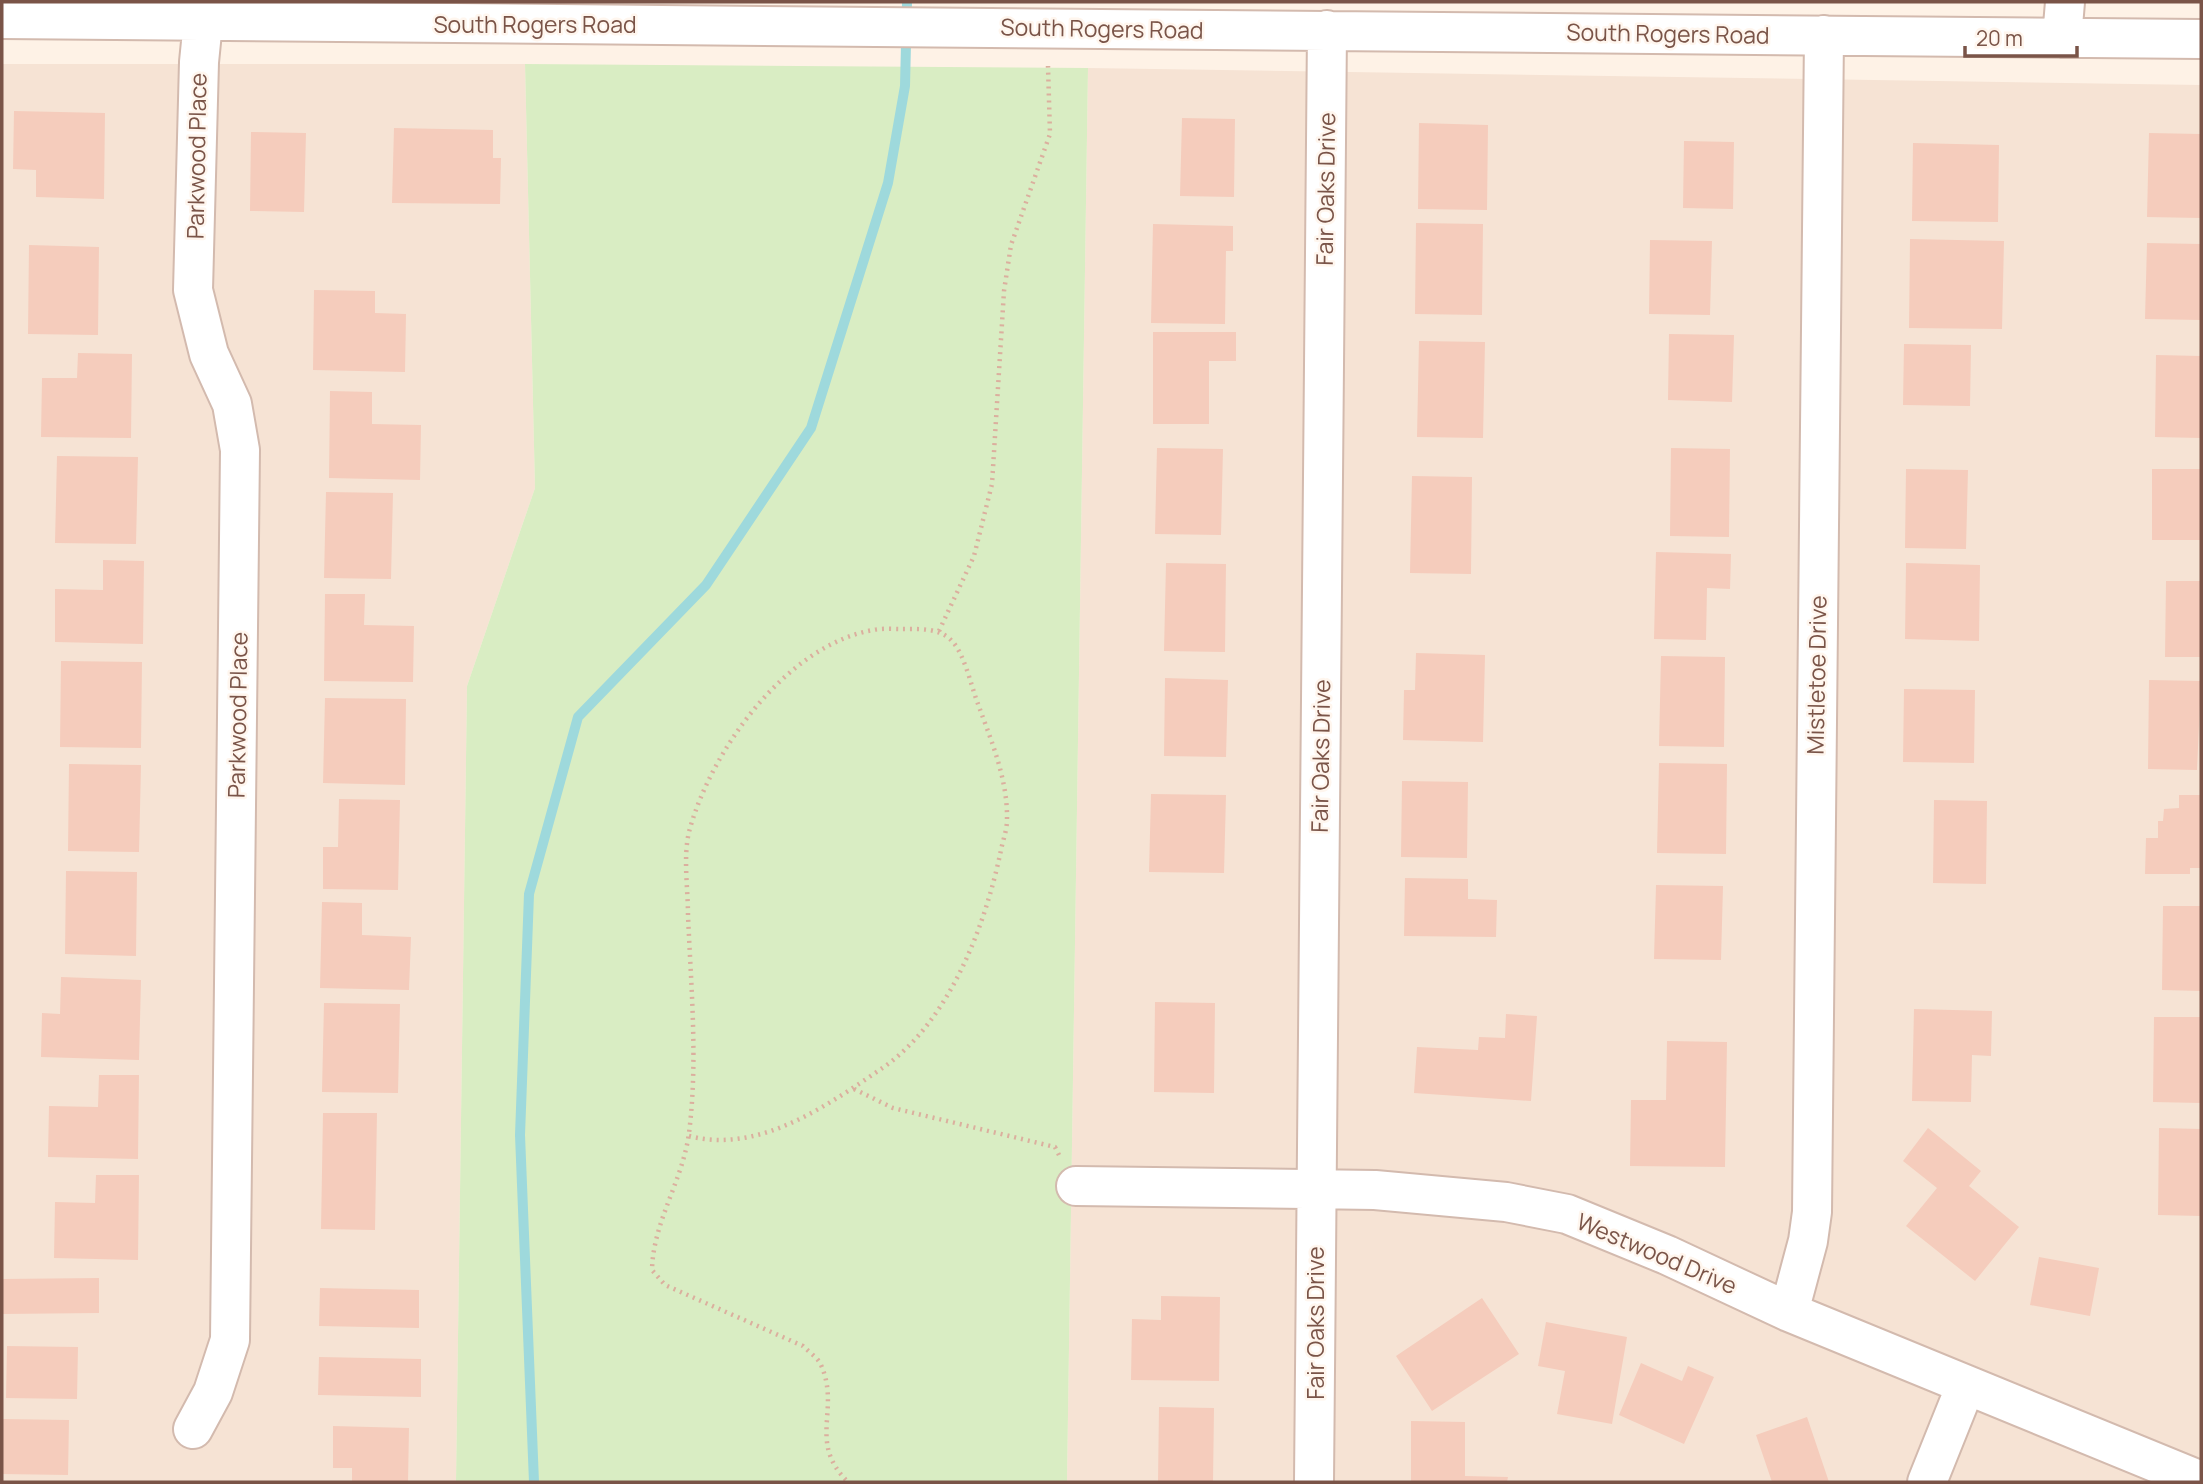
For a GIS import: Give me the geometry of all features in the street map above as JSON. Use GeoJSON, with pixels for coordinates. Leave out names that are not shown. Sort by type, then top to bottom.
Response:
{"type":"FeatureCollection","features":[{"type":"Feature","properties":{"kind":"street","name":"South Rogers Road"},"geometry":{"type":"LineString","coordinates":[[2,19],[204,11],[636,13],[864,26],[1825,35],[2064,20],[2201,39]]}},
{"type":"Feature","properties":{"kind":"street","name":"Parkwood Place"},"geometry":{"type":"LineString","coordinates":[[193,1429],[213,1392],[230,1340],[240,450],[232,404],[209,355],[193,290],[204,11]]}},
{"type":"Feature","properties":{"kind":"street","name":"Fair Oaks Drive"},"geometry":{"type":"LineString","coordinates":[[1314,1482],[1327,30]]}},
{"type":"Feature","properties":{"kind":"street","name":"Mistletoe Drive"},"geometry":{"type":"LineString","coordinates":[[1788,1312],[1808,1241],[1812,1212],[1825,35]]}},
{"type":"Feature","properties":{"kind":"street","name":"Westwood Drive"},"geometry":{"type":"LineString","coordinates":[[1076,1186],[1315,1188],[1439,1194],[1567,1214],[1667,1255],[1788,1312],[2201,1481]]}},
{"type":"Feature","properties":{"kind":"street"},"geometry":{"type":"LineString","coordinates":[[1927,1482],[1966,1385]]}},
{"type":"Feature","properties":{"kind":"path"},"geometry":{"type":"LineString","coordinates":[[939,631],[974,556],[992,484],[1004,291],[1011,245],[1050,134],[1050,27]]}},
{"type":"Feature","properties":{"kind":"path"},"geometry":{"type":"LineString","coordinates":[[689,1136],[714,1142],[752,1139],[853,1088],[894,1061],[934,1015],[965,958],[994,885],[1007,820],[999,762],[955,643],[939,631],[873,630],[830,645],[786,678],[742,722],[710,773],[688,836],[693,1056],[689,1136],[652,1248],[652,1270],[665,1285],[803,1346],[820,1363],[827,1387],[826,1451],[835,1469],[848,1482]]}},
{"type":"Feature","properties":{"kind":"path"},"geometry":{"type":"LineString","coordinates":[[853,1088],[893,1108],[1055,1147],[1076,1186]]}},
{"type":"Feature","properties":{"kind":"shaded area"},"geometry":{"type":"Polygon","coordinates":[[[2,64],[525,64],[535,488],[467,686],[456,1482],[2,1482],[2,64]]]}},
{"type":"Feature","properties":{"kind":"shaded area"},"geometry":{"type":"Polygon","coordinates":[[[1088,68],[2201,85],[2201,1482],[1067,1482],[1088,68]]]}},
{"type":"Feature","properties":{"kind":"green space"},"geometry":{"type":"Polygon","coordinates":[[[525,64],[1088,68],[1067,1482],[456,1482],[467,686],[535,488],[525,64]]]}},
{"type":"Feature","properties":{"kind":"building"},"geometry":{"type":"Polygon","coordinates":[[[14,111],[105,113],[104,199],[36,197],[36,170],[13,169],[14,111]]]}},
{"type":"Feature","properties":{"kind":"building"},"geometry":{"type":"Polygon","coordinates":[[[1182,118],[1235,119],[1234,197],[1180,196],[1182,118]]]}},
{"type":"Feature","properties":{"kind":"building"},"geometry":{"type":"Polygon","coordinates":[[[1419,123],[1488,125],[1487,210],[1418,209],[1419,123]]]}},
{"type":"Feature","properties":{"kind":"building"},"geometry":{"type":"Polygon","coordinates":[[[394,128],[493,130],[493,158],[501,158],[500,204],[392,203],[394,128]]]}},
{"type":"Feature","properties":{"kind":"building"},"geometry":{"type":"Polygon","coordinates":[[[251,132],[306,133],[304,212],[250,211],[251,132]]]}},
{"type":"Feature","properties":{"kind":"building"},"geometry":{"type":"Polygon","coordinates":[[[2149,133],[2201,134],[2201,218],[2147,217],[2149,133]]]}},
{"type":"Feature","properties":{"kind":"building"},"geometry":{"type":"Polygon","coordinates":[[[1684,141],[1734,142],[1733,209],[1683,208],[1684,141]]]}},
{"type":"Feature","properties":{"kind":"building"},"geometry":{"type":"Polygon","coordinates":[[[1913,143],[1999,145],[1998,222],[1912,221],[1913,143]]]}},
{"type":"Feature","properties":{"kind":"building"},"geometry":{"type":"Polygon","coordinates":[[[1416,223],[1483,224],[1482,315],[1415,314],[1416,223]]]}},
{"type":"Feature","properties":{"kind":"building"},"geometry":{"type":"Polygon","coordinates":[[[1153,224],[1233,226],[1233,251],[1226,251],[1225,324],[1151,323],[1153,224]]]}},
{"type":"Feature","properties":{"kind":"building"},"geometry":{"type":"Polygon","coordinates":[[[1910,239],[2004,241],[2002,329],[1909,328],[1910,239]]]}},
{"type":"Feature","properties":{"kind":"building"},"geometry":{"type":"Polygon","coordinates":[[[1650,240],[1712,241],[1710,315],[1649,314],[1650,240]]]}},
{"type":"Feature","properties":{"kind":"building"},"geometry":{"type":"Polygon","coordinates":[[[2147,243],[2201,244],[2201,320],[2145,319],[2147,243]]]}},
{"type":"Feature","properties":{"kind":"building"},"geometry":{"type":"Polygon","coordinates":[[[29,245],[99,247],[98,335],[28,334],[29,245]]]}},
{"type":"Feature","properties":{"kind":"building"},"geometry":{"type":"Polygon","coordinates":[[[314,290],[375,291],[375,313],[406,314],[405,372],[313,370],[314,290]]]}},
{"type":"Feature","properties":{"kind":"building"},"geometry":{"type":"Polygon","coordinates":[[[1153,332],[1236,332],[1236,361],[1209,361],[1209,424],[1153,424],[1153,332]]]}},
{"type":"Feature","properties":{"kind":"building"},"geometry":{"type":"Polygon","coordinates":[[[1669,334],[1734,335],[1732,402],[1668,400],[1669,334]]]}},
{"type":"Feature","properties":{"kind":"building"},"geometry":{"type":"Polygon","coordinates":[[[1419,341],[1485,342],[1483,438],[1417,437],[1419,341]]]}},
{"type":"Feature","properties":{"kind":"building"},"geometry":{"type":"Polygon","coordinates":[[[1904,344],[1971,345],[1970,406],[1903,405],[1904,344]]]}},
{"type":"Feature","properties":{"kind":"building"},"geometry":{"type":"Polygon","coordinates":[[[78,353],[132,354],[131,438],[41,437],[42,378],[77,378],[78,353]]]}},
{"type":"Feature","properties":{"kind":"building"},"geometry":{"type":"Polygon","coordinates":[[[2156,355],[2201,356],[2201,438],[2155,437],[2156,355]]]}},
{"type":"Feature","properties":{"kind":"building"},"geometry":{"type":"Polygon","coordinates":[[[330,391],[372,392],[372,424],[421,425],[420,480],[329,478],[330,391]]]}},
{"type":"Feature","properties":{"kind":"building"},"geometry":{"type":"Polygon","coordinates":[[[1157,448],[1223,449],[1221,535],[1155,534],[1157,448]]]}},
{"type":"Feature","properties":{"kind":"building"},"geometry":{"type":"Polygon","coordinates":[[[1671,448],[1730,449],[1729,537],[1670,536],[1671,448]]]}},
{"type":"Feature","properties":{"kind":"building"},"geometry":{"type":"Polygon","coordinates":[[[57,456],[138,457],[136,544],[55,543],[57,456]]]}},
{"type":"Feature","properties":{"kind":"building"},"geometry":{"type":"Polygon","coordinates":[[[1906,469],[1968,470],[1966,549],[1905,548],[1906,469]]]}},
{"type":"Feature","properties":{"kind":"building"},"geometry":{"type":"Polygon","coordinates":[[[2152,469],[2201,469],[2201,540],[2152,540],[2152,469]]]}},
{"type":"Feature","properties":{"kind":"building"},"geometry":{"type":"Polygon","coordinates":[[[1412,476],[1472,477],[1471,574],[1410,573],[1412,476]]]}},
{"type":"Feature","properties":{"kind":"building"},"geometry":{"type":"Polygon","coordinates":[[[326,492],[393,493],[391,579],[324,578],[326,492]]]}},
{"type":"Feature","properties":{"kind":"building"},"geometry":{"type":"Polygon","coordinates":[[[1656,552],[1731,554],[1730,589],[1707,588],[1706,640],[1654,639],[1656,552]]]}},
{"type":"Feature","properties":{"kind":"building"},"geometry":{"type":"Polygon","coordinates":[[[103,560],[144,561],[143,644],[55,642],[55,589],[103,590],[103,560]]]}},
{"type":"Feature","properties":{"kind":"building"},"geometry":{"type":"Polygon","coordinates":[[[1166,563],[1226,564],[1225,652],[1164,651],[1166,563]]]}},
{"type":"Feature","properties":{"kind":"building"},"geometry":{"type":"Polygon","coordinates":[[[1906,563],[1980,565],[1979,641],[1905,639],[1906,563]]]}},
{"type":"Feature","properties":{"kind":"building"},"geometry":{"type":"Polygon","coordinates":[[[2166,581],[2201,581],[2201,657],[2165,657],[2166,581]]]}},
{"type":"Feature","properties":{"kind":"building"},"geometry":{"type":"Polygon","coordinates":[[[325,594],[365,594],[364,625],[414,626],[413,682],[324,681],[325,594]]]}},
{"type":"Feature","properties":{"kind":"building"},"geometry":{"type":"Polygon","coordinates":[[[1416,653],[1485,655],[1483,742],[1403,740],[1404,690],[1415,690],[1416,653]]]}},
{"type":"Feature","properties":{"kind":"building"},"geometry":{"type":"Polygon","coordinates":[[[1661,656],[1725,657],[1724,747],[1659,746],[1661,656]]]}},
{"type":"Feature","properties":{"kind":"building"},"geometry":{"type":"Polygon","coordinates":[[[61,661],[142,662],[141,748],[60,747],[61,661]]]}},
{"type":"Feature","properties":{"kind":"building"},"geometry":{"type":"Polygon","coordinates":[[[1165,678],[1228,680],[1226,757],[1164,756],[1165,678]]]}},
{"type":"Feature","properties":{"kind":"building"},"geometry":{"type":"Polygon","coordinates":[[[2149,680],[2201,681],[2197,770],[2148,769],[2149,680]]]}},
{"type":"Feature","properties":{"kind":"building"},"geometry":{"type":"Polygon","coordinates":[[[1904,689],[1975,690],[1974,763],[1903,762],[1904,689]]]}},
{"type":"Feature","properties":{"kind":"building"},"geometry":{"type":"Polygon","coordinates":[[[325,698],[406,699],[405,785],[323,783],[325,698]]]}},
{"type":"Feature","properties":{"kind":"building"},"geometry":{"type":"Polygon","coordinates":[[[1659,763],[1727,764],[1726,854],[1657,853],[1659,763]]]}},
{"type":"Feature","properties":{"kind":"building"},"geometry":{"type":"Polygon","coordinates":[[[69,764],[141,765],[139,852],[68,851],[69,764]]]}},
{"type":"Feature","properties":{"kind":"building"},"geometry":{"type":"Polygon","coordinates":[[[1402,781],[1468,782],[1467,858],[1401,857],[1402,781]]]}},
{"type":"Feature","properties":{"kind":"building"},"geometry":{"type":"Polygon","coordinates":[[[1151,794],[1226,795],[1224,873],[1149,872],[1151,794]]]}},
{"type":"Feature","properties":{"kind":"building"},"geometry":{"type":"Polygon","coordinates":[[[2179,795],[2201,795],[2201,868],[2190,868],[2190,874],[2145,874],[2146,838],[2158,838],[2158,821],[2163,821],[2164,809],[2179,808],[2179,795]]]}},
{"type":"Feature","properties":{"kind":"building"},"geometry":{"type":"Polygon","coordinates":[[[339,799],[400,800],[398,890],[323,889],[323,847],[338,847],[339,799]]]}},
{"type":"Feature","properties":{"kind":"building"},"geometry":{"type":"Polygon","coordinates":[[[1934,800],[1987,801],[1986,884],[1933,883],[1934,800]]]}},
{"type":"Feature","properties":{"kind":"building"},"geometry":{"type":"Polygon","coordinates":[[[66,871],[137,872],[136,956],[65,954],[66,871]]]}},
{"type":"Feature","properties":{"kind":"building"},"geometry":{"type":"Polygon","coordinates":[[[1405,878],[1468,879],[1468,899],[1497,900],[1496,937],[1404,936],[1405,878]]]}},
{"type":"Feature","properties":{"kind":"building"},"geometry":{"type":"Polygon","coordinates":[[[1656,885],[1723,886],[1721,960],[1654,959],[1656,885]]]}},
{"type":"Feature","properties":{"kind":"building"},"geometry":{"type":"Polygon","coordinates":[[[322,902],[362,903],[362,935],[411,937],[409,990],[320,988],[322,902]]]}},
{"type":"Feature","properties":{"kind":"building"},"geometry":{"type":"Polygon","coordinates":[[[2163,906],[2201,906],[2201,991],[2162,990],[2163,906]]]}},
{"type":"Feature","properties":{"kind":"building"},"geometry":{"type":"Polygon","coordinates":[[[61,977],[141,980],[139,1060],[41,1057],[42,1013],[60,1014],[61,977]]]}},
{"type":"Feature","properties":{"kind":"building"},"geometry":{"type":"Polygon","coordinates":[[[1155,1002],[1215,1003],[1214,1093],[1154,1092],[1155,1002]]]}},
{"type":"Feature","properties":{"kind":"building"},"geometry":{"type":"Polygon","coordinates":[[[324,1003],[400,1004],[398,1093],[322,1092],[324,1003]]]}},
{"type":"Feature","properties":{"kind":"building"},"geometry":{"type":"Polygon","coordinates":[[[1914,1009],[1992,1011],[1991,1056],[1972,1055],[1971,1102],[1912,1101],[1914,1009]]]}},
{"type":"Feature","properties":{"kind":"building"},"geometry":{"type":"Polygon","coordinates":[[[1506,1014],[1537,1016],[1531,1101],[1414,1093],[1417,1047],[1478,1050],[1479,1037],[1505,1038],[1506,1014]]]}},
{"type":"Feature","properties":{"kind":"building"},"geometry":{"type":"Polygon","coordinates":[[[2154,1017],[2201,1017],[2201,1103],[2153,1102],[2154,1017]]]}},
{"type":"Feature","properties":{"kind":"building"},"geometry":{"type":"Polygon","coordinates":[[[1667,1041],[1727,1042],[1725,1167],[1630,1166],[1631,1100],[1666,1100],[1667,1041]]]}},
{"type":"Feature","properties":{"kind":"building"},"geometry":{"type":"Polygon","coordinates":[[[99,1075],[139,1075],[138,1159],[48,1157],[49,1106],[98,1107],[99,1075]]]}},
{"type":"Feature","properties":{"kind":"building"},"geometry":{"type":"Polygon","coordinates":[[[323,1113],[377,1113],[375,1230],[321,1229],[323,1113]]]}},
{"type":"Feature","properties":{"kind":"building"},"geometry":{"type":"Polygon","coordinates":[[[1928,1128],[1981,1171],[1969,1186],[2019,1227],[1975,1281],[1906,1226],[1937,1188],[1903,1161],[1928,1128]]]}},
{"type":"Feature","properties":{"kind":"building"},"geometry":{"type":"Polygon","coordinates":[[[2159,1128],[2201,1129],[2201,1216],[2158,1215],[2159,1128]]]}},
{"type":"Feature","properties":{"kind":"building"},"geometry":{"type":"Polygon","coordinates":[[[96,1175],[139,1175],[138,1260],[54,1258],[55,1202],[95,1203],[96,1175]]]}},
{"type":"Feature","properties":{"kind":"building"},"geometry":{"type":"Polygon","coordinates":[[[2039,1257],[2099,1268],[2090,1316],[2030,1305],[2039,1257]]]}},
{"type":"Feature","properties":{"kind":"building"},"geometry":{"type":"Polygon","coordinates":[[[99,1278],[99,1313],[2,1314],[2,1279],[99,1278]]]}},
{"type":"Feature","properties":{"kind":"building"},"geometry":{"type":"Polygon","coordinates":[[[320,1288],[419,1290],[419,1328],[319,1326],[320,1288]]]}},
{"type":"Feature","properties":{"kind":"building"},"geometry":{"type":"Polygon","coordinates":[[[1161,1296],[1220,1297],[1219,1381],[1131,1380],[1132,1319],[1161,1320],[1161,1296]]]}},
{"type":"Feature","properties":{"kind":"building"},"geometry":{"type":"Polygon","coordinates":[[[1482,1298],[1519,1354],[1432,1411],[1396,1356],[1482,1298]]]}},
{"type":"Feature","properties":{"kind":"building"},"geometry":{"type":"Polygon","coordinates":[[[1546,1322],[1627,1337],[1612,1424],[1557,1414],[1565,1371],[1538,1366],[1546,1322]]]}},
{"type":"Feature","properties":{"kind":"building"},"geometry":{"type":"Polygon","coordinates":[[[7,1346],[78,1347],[77,1399],[6,1398],[7,1346]]]}},
{"type":"Feature","properties":{"kind":"building"},"geometry":{"type":"Polygon","coordinates":[[[319,1357],[421,1359],[421,1397],[318,1395],[319,1357]]]}},
{"type":"Feature","properties":{"kind":"building"},"geometry":{"type":"Polygon","coordinates":[[[1641,1363],[1682,1381],[1688,1366],[1714,1377],[1684,1444],[1619,1415],[1641,1363]]]}},
{"type":"Feature","properties":{"kind":"building"},"geometry":{"type":"Polygon","coordinates":[[[1159,1407],[1214,1408],[1213,1482],[1158,1482],[1159,1407]]]}},
{"type":"Feature","properties":{"kind":"building"},"geometry":{"type":"Polygon","coordinates":[[[1807,1417],[1829,1482],[1772,1482],[1756,1435],[1807,1417]]]}},
{"type":"Feature","properties":{"kind":"building"},"geometry":{"type":"Polygon","coordinates":[[[2,1419],[69,1420],[68,1475],[2,1474],[2,1419]]]}},
{"type":"Feature","properties":{"kind":"building"},"geometry":{"type":"Polygon","coordinates":[[[1411,1421],[1465,1422],[1465,1476],[1508,1477],[1507,1482],[1411,1482],[1411,1421]]]}},
{"type":"Feature","properties":{"kind":"building"},"geometry":{"type":"Polygon","coordinates":[[[333,1426],[409,1428],[408,1482],[352,1482],[352,1468],[333,1468],[333,1426]]]}},
{"type":"Feature","properties":{"kind":"waterway"},"geometry":{"type":"LineString","coordinates":[[534,1482],[520,1135],[529,894],[578,717],[706,585],[811,428],[888,183],[905,86],[907,2]]}}]}
